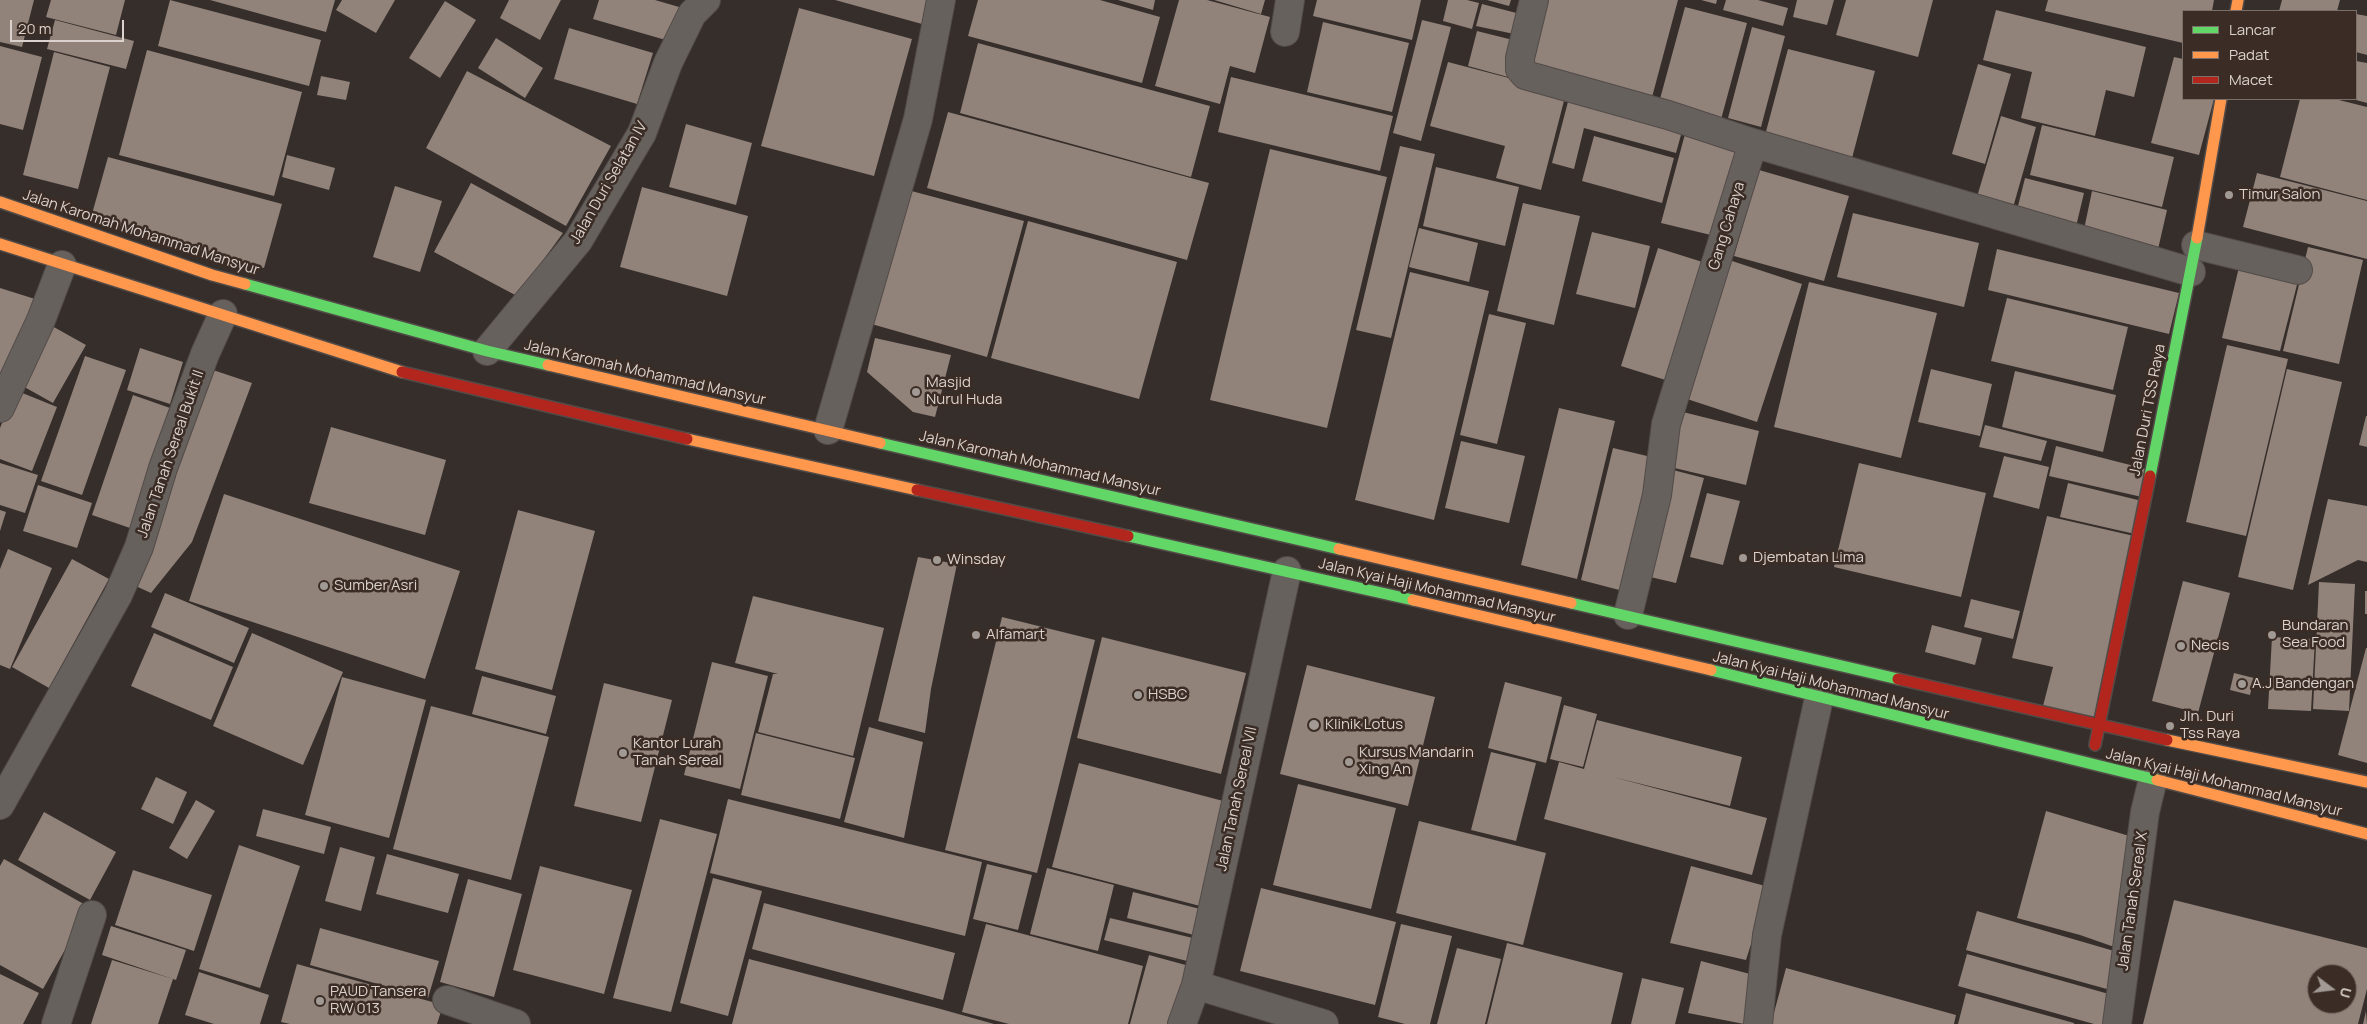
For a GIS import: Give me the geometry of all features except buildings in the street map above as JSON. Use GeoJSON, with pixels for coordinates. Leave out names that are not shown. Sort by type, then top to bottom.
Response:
{"type":"FeatureCollection","features":[{"type":"Feature","properties":{"kind":"main road","name":"Jalan Duri TSS Raya"},"geometry":{"type":"LineString","coordinates":[[2090,764],[2191,272],[2221,100]]}},
{"type":"Feature","properties":{"kind":"main road","name":"Jalan Karomah Mohammad Mansyur"},"geometry":{"type":"LineString","coordinates":[[0,202],[212,275],[696,406],[828,430],[1293,537]]}},
{"type":"Feature","properties":{"kind":"main road"},"geometry":{"type":"LineString","coordinates":[[0,244],[394,370],[573,414],[690,434],[1288,563],[1293,537]]}},
{"type":"Feature","properties":{"kind":"main road","name":"Jalan Kyai Haji Mohammad Mansyur"},"geometry":{"type":"LineString","coordinates":[[1293,537],[2099,726],[2161,743],[2367,782]]}},
{"type":"Feature","properties":{"kind":"main road","name":"Jalan Kyai Haji Mohammad Mansyur"},"geometry":{"type":"LineString","coordinates":[[1288,563],[1819,698],[2090,764],[2154,775],[2367,834]]}},
{"type":"Feature","properties":{"kind":"street","name":"Jalan Duri Selatan IV"},"geometry":{"type":"LineString","coordinates":[[487,350],[578,240],[642,133],[668,63],[692,14],[706,0]]}},
{"type":"Feature","properties":{"kind":"street"},"geometry":{"type":"LineString","coordinates":[[828,430],[918,119],[941,0]]}},
{"type":"Feature","properties":{"kind":"street"},"geometry":{"type":"LineString","coordinates":[[1285,32],[1290,0]]}},
{"type":"Feature","properties":{"kind":"street"},"geometry":{"type":"LineString","coordinates":[[1534,0],[1520,58],[1520,70],[1525,74],[2191,272]]}},
{"type":"Feature","properties":{"kind":"street","name":"Gang Cahaya"},"geometry":{"type":"LineString","coordinates":[[1628,615],[1657,495],[1666,424],[1753,143]]}},
{"type":"Feature","properties":{"kind":"street"},"geometry":{"type":"LineString","coordinates":[[2196,245],[2298,270]]}},
{"type":"Feature","properties":{"kind":"street"},"geometry":{"type":"LineString","coordinates":[[0,408],[41,320],[62,265]]}},
{"type":"Feature","properties":{"kind":"street","name":"Jalan Tanah Sereal Bukit II"},"geometry":{"type":"LineString","coordinates":[[0,805],[118,594],[139,547],[163,468],[205,354],[223,314]]}},
{"type":"Feature","properties":{"kind":"street","name":"Jalan Tanah Sereal VII"},"geometry":{"type":"LineString","coordinates":[[1182,1024],[1196,985],[1288,563]]}},
{"type":"Feature","properties":{"kind":"street"},"geometry":{"type":"LineString","coordinates":[[1758,1024],[1767,935],[1819,698]]}},
{"type":"Feature","properties":{"kind":"street","name":"Jalan Tanah Sereal X"},"geometry":{"type":"LineString","coordinates":[[2117,1024],[2145,812],[2154,775]]}},
{"type":"Feature","properties":{"kind":"street"},"geometry":{"type":"LineString","coordinates":[[56,1024],[92,915]]}},
{"type":"Feature","properties":{"kind":"street"},"geometry":{"type":"LineString","coordinates":[[1196,985],[1324,1024]]}},
{"type":"Feature","properties":{"kind":"street"},"geometry":{"type":"LineString","coordinates":[[447,1000],[516,1024]]}},
{"type":"Feature","properties":{"kind":"traffic: fast"},"geometry":{"type":"LineString","coordinates":[[2150,476],[2197,238]]}},
{"type":"Feature","properties":{"kind":"traffic: fast"},"geometry":{"type":"LineString","coordinates":[[245,284],[487,351],[548,365]]}},
{"type":"Feature","properties":{"kind":"traffic: fast"},"geometry":{"type":"LineString","coordinates":[[880,443],[1339,549]]}},
{"type":"Feature","properties":{"kind":"traffic: fast"},"geometry":{"type":"LineString","coordinates":[[1128,536],[1413,600]]}},
{"type":"Feature","properties":{"kind":"traffic: fast"},"geometry":{"type":"LineString","coordinates":[[1571,603],[1898,679]]}},
{"type":"Feature","properties":{"kind":"traffic: fast"},"geometry":{"type":"LineString","coordinates":[[1711,670],[2157,780]]}},
{"type":"Feature","properties":{"kind":"traffic: slow"},"geometry":{"type":"LineString","coordinates":[[2236,10],[2238,0]]}},
{"type":"Feature","properties":{"kind":"traffic: slow"},"geometry":{"type":"LineString","coordinates":[[2197,238],[2221,100]]}},
{"type":"Feature","properties":{"kind":"traffic: slow"},"geometry":{"type":"LineString","coordinates":[[0,202],[212,275],[245,284]]}},
{"type":"Feature","properties":{"kind":"traffic: slow"},"geometry":{"type":"LineString","coordinates":[[0,244],[402,372]]}},
{"type":"Feature","properties":{"kind":"traffic: slow"},"geometry":{"type":"LineString","coordinates":[[548,365],[880,443]]}},
{"type":"Feature","properties":{"kind":"traffic: slow"},"geometry":{"type":"LineString","coordinates":[[687,439],[917,490]]}},
{"type":"Feature","properties":{"kind":"traffic: slow"},"geometry":{"type":"LineString","coordinates":[[1339,549],[1571,603]]}},
{"type":"Feature","properties":{"kind":"traffic: slow"},"geometry":{"type":"LineString","coordinates":[[1413,600],[1711,670]]}},
{"type":"Feature","properties":{"kind":"traffic: slow"},"geometry":{"type":"LineString","coordinates":[[2167,740],[2367,782]]}},
{"type":"Feature","properties":{"kind":"traffic: slow"},"geometry":{"type":"LineString","coordinates":[[2157,780],[2367,834]]}},
{"type":"Feature","properties":{"kind":"traffic: jam"},"geometry":{"type":"LineString","coordinates":[[402,372],[687,439]]}},
{"type":"Feature","properties":{"kind":"traffic: jam"},"geometry":{"type":"LineString","coordinates":[[2095,745],[2150,476]]}},
{"type":"Feature","properties":{"kind":"traffic: jam"},"geometry":{"type":"LineString","coordinates":[[917,490],[1128,536]]}},
{"type":"Feature","properties":{"kind":"traffic: jam"},"geometry":{"type":"LineString","coordinates":[[1898,679],[2167,740]]}},
{"type":"Feature","properties":{"kind":"place","name":"Timur Salon"},"geometry":{"type":"Point","coordinates":[2229,195]}},
{"type":"Feature","properties":{"kind":"place","name":"Masjid Nurul Huda"},"geometry":{"type":"Point","coordinates":[916,392]}},
{"type":"Feature","properties":{"kind":"place","name":"Djembatan Lima"},"geometry":{"type":"Point","coordinates":[1743,558]}},
{"type":"Feature","properties":{"kind":"place","name":"Winsday"},"geometry":{"type":"Point","coordinates":[937,560]}},
{"type":"Feature","properties":{"kind":"place","name":"Sumber Asri"},"geometry":{"type":"Point","coordinates":[324,586]}},
{"type":"Feature","properties":{"kind":"place","name":"Alfamart"},"geometry":{"type":"Point","coordinates":[976,635]}},
{"type":"Feature","properties":{"kind":"place","name":"Bundaran Sea Food"},"geometry":{"type":"Point","coordinates":[2272,635]}},
{"type":"Feature","properties":{"kind":"place","name":"Necis"},"geometry":{"type":"Point","coordinates":[2181,646]}},
{"type":"Feature","properties":{"kind":"place","name":"A.J Bandengan"},"geometry":{"type":"Point","coordinates":[2242,684]}},
{"type":"Feature","properties":{"kind":"place","name":"HSBC"},"geometry":{"type":"Point","coordinates":[1138,695]}},
{"type":"Feature","properties":{"kind":"place","name":"Klinik Lotus"},"geometry":{"type":"Point","coordinates":[1314,725]}},
{"type":"Feature","properties":{"kind":"place","name":"Jln. Duri Tss Raya"},"geometry":{"type":"Point","coordinates":[2170,726]}},
{"type":"Feature","properties":{"kind":"place","name":"Kantor Lurah Tanah Sereal"},"geometry":{"type":"Point","coordinates":[623,753]}},
{"type":"Feature","properties":{"kind":"place","name":"Kursus Mandarin Xing An"},"geometry":{"type":"Point","coordinates":[1349,762]}},
{"type":"Feature","properties":{"kind":"place","name":"PAUD Tansera RW 013"},"geometry":{"type":"Point","coordinates":[320,1001]}}]}
